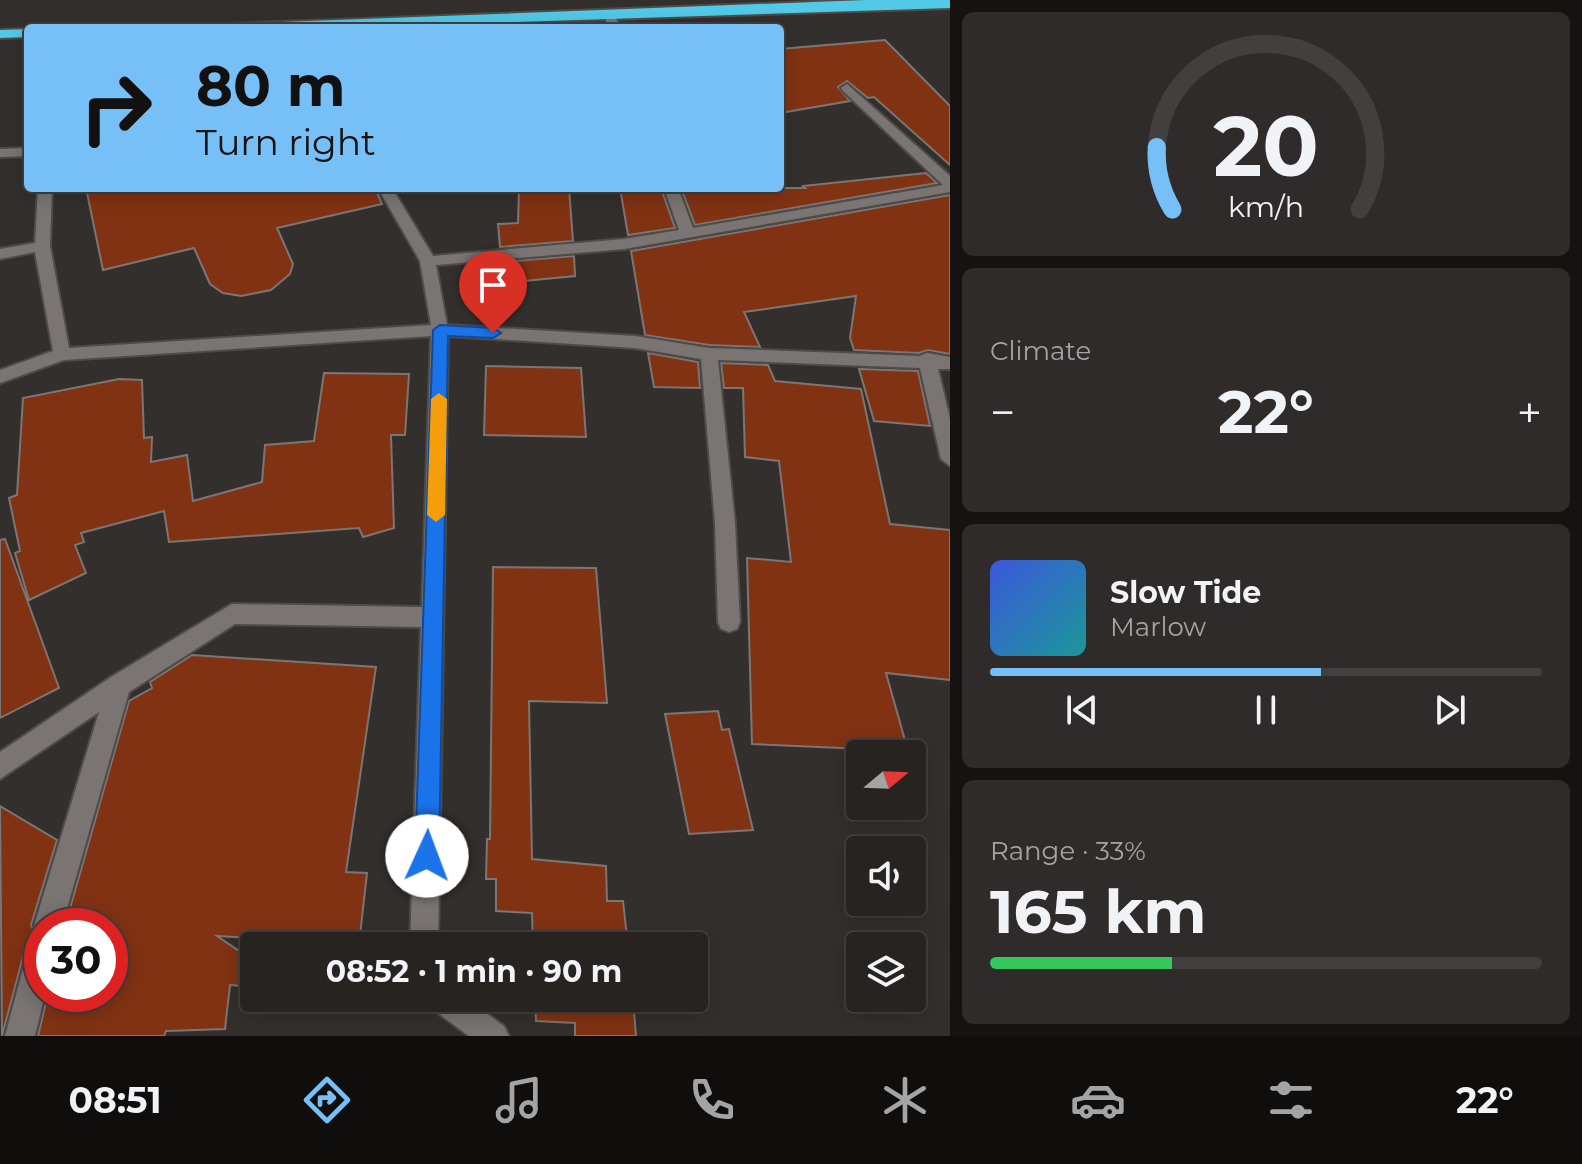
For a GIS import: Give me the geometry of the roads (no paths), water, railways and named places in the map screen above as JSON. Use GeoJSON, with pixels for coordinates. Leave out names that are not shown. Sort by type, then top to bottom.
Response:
{"type":"FeatureCollection","features":[{"type":"Feature","properties":{"kind":"highway"},"geometry":{"type":"LineString","coordinates":[[365,24],[865,2],[950,4]]}},
{"type":"Feature","properties":{"kind":"highway"},"geometry":{"type":"LineString","coordinates":[[0,34],[24,33]]}},
{"type":"Feature","properties":{"kind":"street"},"geometry":{"type":"LineString","coordinates":[[609,13],[613,24]]}},
{"type":"Feature","properties":{"kind":"street"},"geometry":{"type":"LineString","coordinates":[[847,88],[950,186]]}},
{"type":"Feature","properties":{"kind":"street"},"geometry":{"type":"LineString","coordinates":[[0,153],[24,152]]}},
{"type":"Feature","properties":{"kind":"street"},"geometry":{"type":"LineString","coordinates":[[929,163],[950,161]]}},
{"type":"Feature","properties":{"kind":"street"},"geometry":{"type":"LineString","coordinates":[[428,261],[603,247],[950,186]]}},
{"type":"Feature","properties":{"kind":"street"},"geometry":{"type":"LineString","coordinates":[[45,192],[42,246],[62,354]]}},
{"type":"Feature","properties":{"kind":"street"},"geometry":{"type":"LineString","coordinates":[[387,192],[428,261],[440,330],[424,932]]}},
{"type":"Feature","properties":{"kind":"street"},"geometry":{"type":"LineString","coordinates":[[672,192],[687,232]]}},
{"type":"Feature","properties":{"kind":"street"},"geometry":{"type":"LineString","coordinates":[[0,254],[42,246]]}},
{"type":"Feature","properties":{"kind":"street"},"geometry":{"type":"LineString","coordinates":[[0,377],[62,354],[440,330],[635,342],[709,354],[927,359],[950,363]]}},
{"type":"Feature","properties":{"kind":"street"},"geometry":{"type":"LineString","coordinates":[[709,354],[725,523],[729,622]]}},
{"type":"Feature","properties":{"kind":"street"},"geometry":{"type":"LineString","coordinates":[[927,359],[950,459]]}},
{"type":"Feature","properties":{"kind":"street"},"geometry":{"type":"LineString","coordinates":[[0,767],[119,685],[232,614],[434,617]]}},
{"type":"Feature","properties":{"kind":"street"},"geometry":{"type":"LineString","coordinates":[[53,908],[119,685]]}},
{"type":"Feature","properties":{"kind":"street"},"geometry":{"type":"LineString","coordinates":[[20,1036],[26,1012]]}},
{"type":"Feature","properties":{"kind":"street"},"geometry":{"type":"LineString","coordinates":[[461,1012],[494,1036]]}}]}
